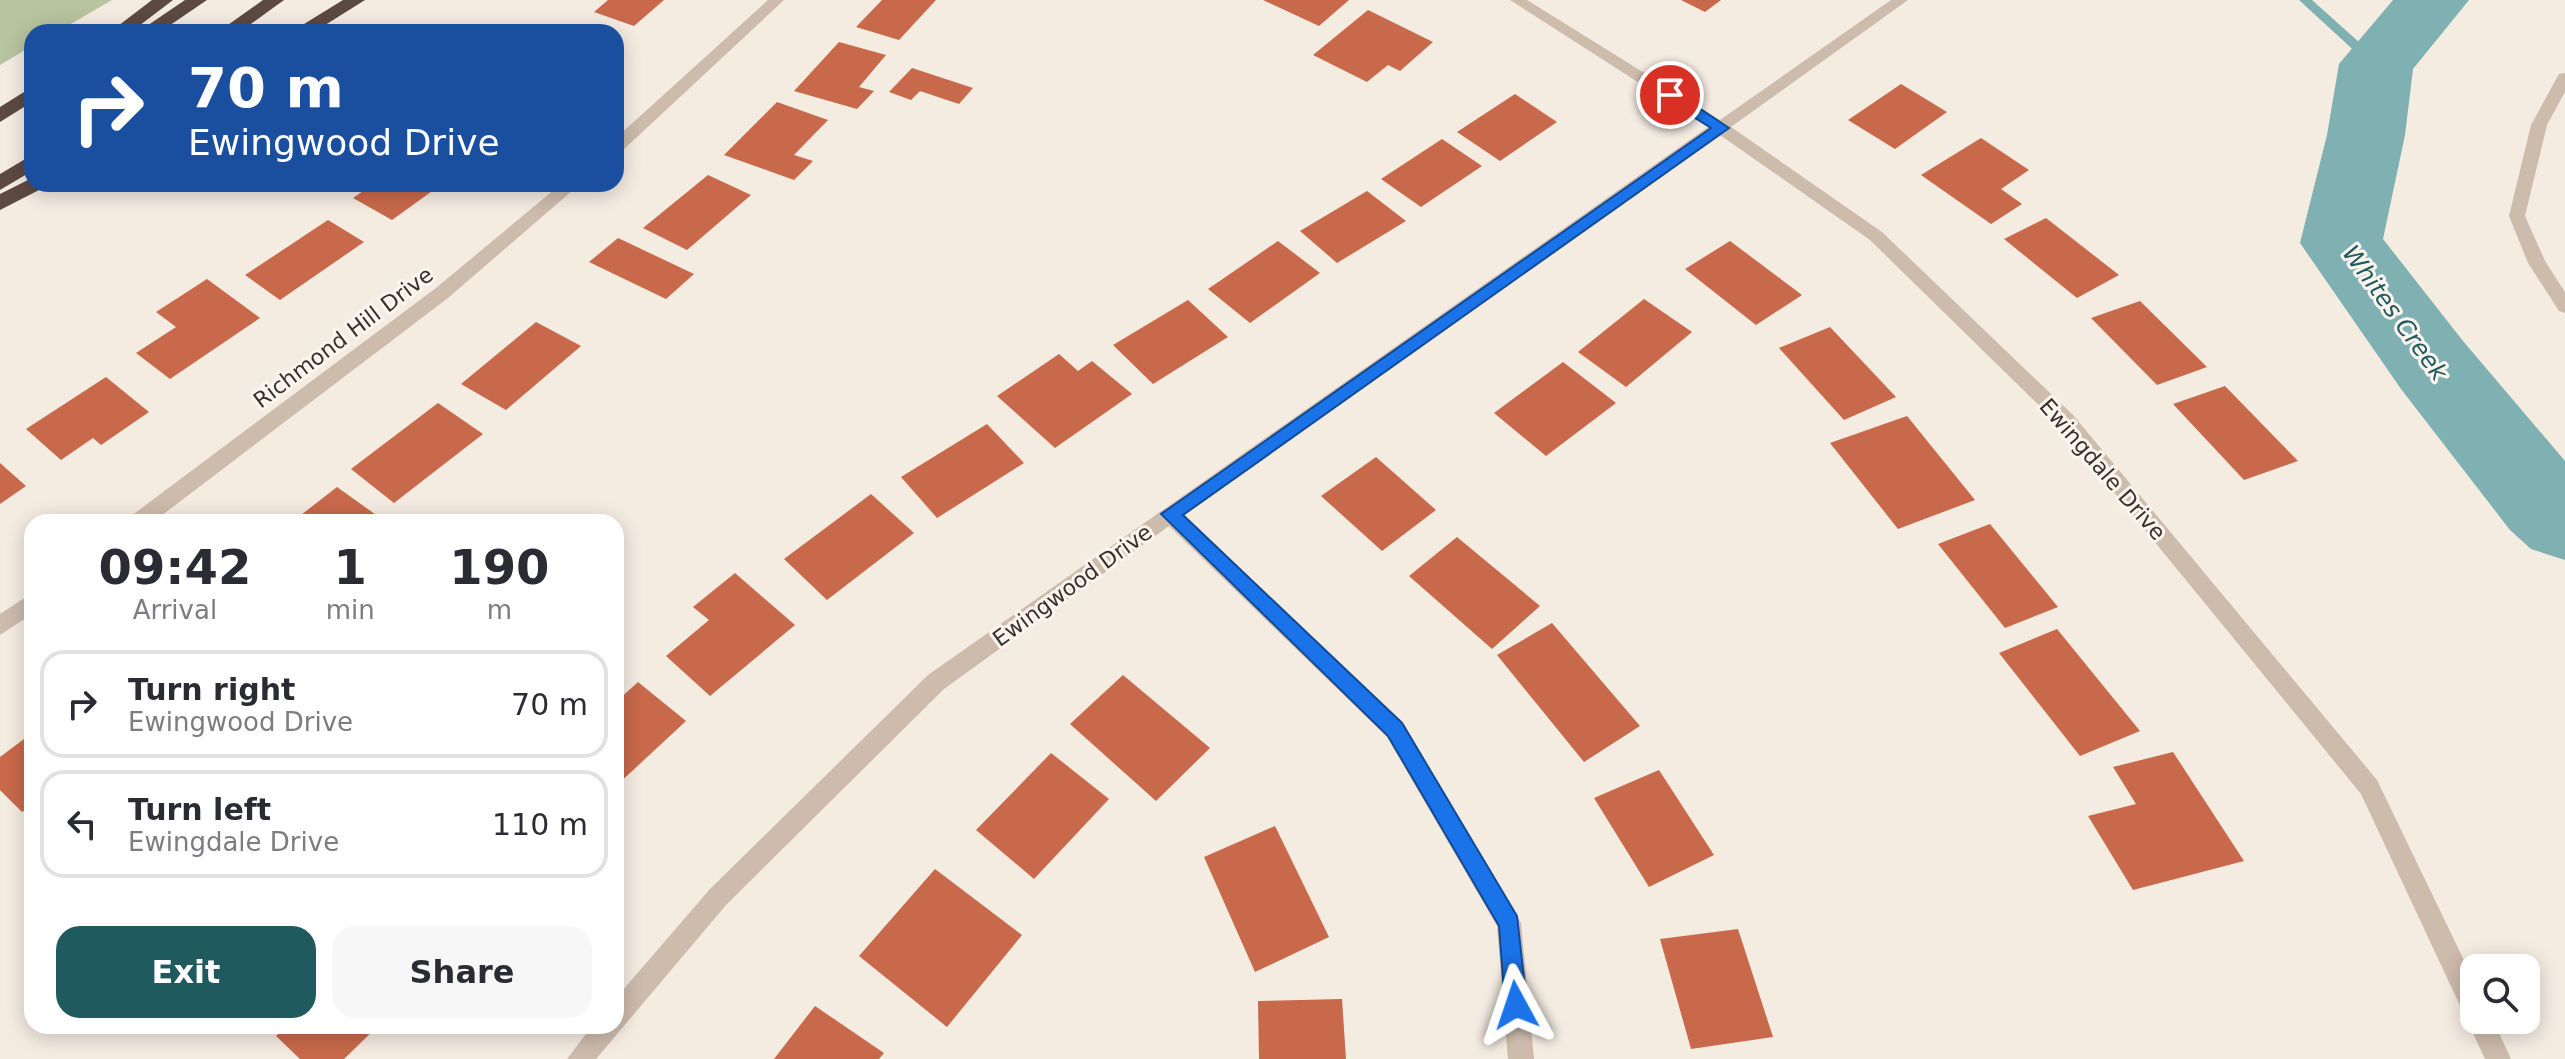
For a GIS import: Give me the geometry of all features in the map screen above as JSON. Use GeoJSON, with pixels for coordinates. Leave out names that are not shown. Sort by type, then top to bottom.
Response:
{"type":"FeatureCollection","features":[{"type":"Feature","properties":{"kind":"highway"},"geometry":{"type":"LineString","coordinates":[[130,24],[164,0]]}},
{"type":"Feature","properties":{"kind":"highway"},"geometry":{"type":"LineString","coordinates":[[160,24],[198,0]]}},
{"type":"Feature","properties":{"kind":"highway"},"geometry":{"type":"LineString","coordinates":[[239,24],[275,0]]}},
{"type":"Feature","properties":{"kind":"highway"},"geometry":{"type":"LineString","coordinates":[[314,24],[356,0]]}},
{"type":"Feature","properties":{"kind":"highway"},"geometry":{"type":"LineString","coordinates":[[0,116],[24,99]]}},
{"type":"Feature","properties":{"kind":"highway"},"geometry":{"type":"LineString","coordinates":[[0,124],[24,109]]}},
{"type":"Feature","properties":{"kind":"highway"},"geometry":{"type":"LineString","coordinates":[[0,183],[24,167]]}},
{"type":"Feature","properties":{"kind":"highway"},"geometry":{"type":"LineString","coordinates":[[0,203],[24,190]]}},
{"type":"Feature","properties":{"kind":"street"},"geometry":{"type":"LineString","coordinates":[[624,140],[777,0]]}},
{"type":"Feature","properties":{"kind":"street","name":"Ewingdale Drive"},"geometry":{"type":"LineString","coordinates":[[1517,0],[1721,128],[1876,236],[2066,420],[2369,787],[2460,979]]}},
{"type":"Feature","properties":{"kind":"street","name":"Ewingwood Drive"},"geometry":{"type":"LineString","coordinates":[[624,1008],[718,897],[936,682],[1901,0]]}},
{"type":"Feature","properties":{"kind":"street"},"geometry":{"type":"LineString","coordinates":[[2565,78],[2539,125],[2517,216],[2537,263],[2565,306]]}},
{"type":"Feature","properties":{"kind":"street","name":"Richmond Hill Drive"},"geometry":{"type":"LineString","coordinates":[[149,514],[442,293],[562,192]]}},
{"type":"Feature","properties":{"kind":"street"},"geometry":{"type":"LineString","coordinates":[[1170,514],[1395,730],[1509,923],[1521,1059]]}},
{"type":"Feature","properties":{"kind":"street"},"geometry":{"type":"LineString","coordinates":[[0,626],[24,608]]}},
{"type":"Feature","properties":{"kind":"street"},"geometry":{"type":"LineString","coordinates":[[580,1059],[601,1034]]}},
{"type":"Feature","properties":{"kind":"street"},"geometry":{"type":"LineString","coordinates":[[2486,1034],[2498,1059]]}},
{"type":"Feature","properties":{"kind":"green space"},"geometry":{"type":"Polygon","coordinates":[[[0,0],[112,0],[71,24],[24,24],[24,51],[0,65],[0,0]]]}},
{"type":"Feature","properties":{"kind":"building"},"geometry":{"type":"Polygon","coordinates":[[[608,0],[664,0],[634,26],[594,12],[608,0]]]}},
{"type":"Feature","properties":{"kind":"building"},"geometry":{"type":"Polygon","coordinates":[[[882,0],[936,0],[899,40],[856,27],[882,0]]]}},
{"type":"Feature","properties":{"kind":"building"},"geometry":{"type":"Polygon","coordinates":[[[1263,0],[1349,0],[1319,26],[1263,0]]]}},
{"type":"Feature","properties":{"kind":"building"},"geometry":{"type":"Polygon","coordinates":[[[1681,0],[1721,0],[1705,12],[1681,0]]]}},
{"type":"Feature","properties":{"kind":"building"},"geometry":{"type":"Polygon","coordinates":[[[1368,10],[1433,42],[1400,71],[1388,65],[1367,82],[1313,55],[1368,10]]]}},
{"type":"Feature","properties":{"kind":"building"},"geometry":{"type":"Polygon","coordinates":[[[839,42],[886,55],[859,87],[874,91],[857,109],[794,91],[839,42]]]}},
{"type":"Feature","properties":{"kind":"building"},"geometry":{"type":"Polygon","coordinates":[[[912,68],[973,88],[959,104],[920,91],[911,100],[889,92],[912,68]]]}},
{"type":"Feature","properties":{"kind":"building"},"geometry":{"type":"Polygon","coordinates":[[[1901,84],[1947,112],[1895,149],[1848,120],[1901,84]]]}},
{"type":"Feature","properties":{"kind":"building"},"geometry":{"type":"Polygon","coordinates":[[[1515,94],[1557,122],[1500,161],[1457,132],[1515,94]]]}},
{"type":"Feature","properties":{"kind":"building"},"geometry":{"type":"Polygon","coordinates":[[[777,102],[828,120],[794,155],[813,161],[794,180],[724,155],[777,102]]]}},
{"type":"Feature","properties":{"kind":"building"},"geometry":{"type":"Polygon","coordinates":[[[1981,138],[2029,170],[2001,189],[2022,204],[1991,224],[1921,175],[1981,138]]]}},
{"type":"Feature","properties":{"kind":"building"},"geometry":{"type":"Polygon","coordinates":[[[1442,139],[1482,166],[1421,207],[1381,179],[1442,139]]]}},
{"type":"Feature","properties":{"kind":"building"},"geometry":{"type":"Polygon","coordinates":[[[708,175],[751,195],[687,250],[643,228],[708,175]]]}},
{"type":"Feature","properties":{"kind":"building"},"geometry":{"type":"Polygon","coordinates":[[[1367,191],[1406,221],[1337,263],[1300,231],[1367,191]]]}},
{"type":"Feature","properties":{"kind":"building"},"geometry":{"type":"Polygon","coordinates":[[[362,192],[431,192],[392,220],[353,198],[362,192]]]}},
{"type":"Feature","properties":{"kind":"building"},"geometry":{"type":"Polygon","coordinates":[[[2046,218],[2119,275],[2077,298],[2004,239],[2046,218]]]}},
{"type":"Feature","properties":{"kind":"building"},"geometry":{"type":"Polygon","coordinates":[[[328,220],[364,242],[280,300],[245,275],[328,220]]]}},
{"type":"Feature","properties":{"kind":"building"},"geometry":{"type":"Polygon","coordinates":[[[618,238],[694,274],[666,299],[589,262],[618,238]]]}},
{"type":"Feature","properties":{"kind":"building"},"geometry":{"type":"Polygon","coordinates":[[[1278,241],[1320,273],[1250,323],[1208,289],[1278,241]]]}},
{"type":"Feature","properties":{"kind":"building"},"geometry":{"type":"Polygon","coordinates":[[[1730,241],[1802,295],[1756,325],[1685,269],[1730,241]]]}},
{"type":"Feature","properties":{"kind":"building"},"geometry":{"type":"Polygon","coordinates":[[[207,279],[260,318],[170,379],[136,353],[176,327],[156,312],[207,279]]]}},
{"type":"Feature","properties":{"kind":"building"},"geometry":{"type":"Polygon","coordinates":[[[1644,299],[1692,332],[1626,387],[1578,352],[1644,299]]]}},
{"type":"Feature","properties":{"kind":"building"},"geometry":{"type":"Polygon","coordinates":[[[1188,300],[1228,337],[1153,384],[1113,345],[1188,300]]]}},
{"type":"Feature","properties":{"kind":"building"},"geometry":{"type":"Polygon","coordinates":[[[2140,301],[2207,367],[2157,385],[2091,318],[2140,301]]]}},
{"type":"Feature","properties":{"kind":"building"},"geometry":{"type":"Polygon","coordinates":[[[536,322],[581,346],[506,410],[461,384],[536,322]]]}},
{"type":"Feature","properties":{"kind":"building"},"geometry":{"type":"Polygon","coordinates":[[[1830,327],[1896,397],[1844,420],[1779,348],[1830,327]]]}},
{"type":"Feature","properties":{"kind":"building"},"geometry":{"type":"Polygon","coordinates":[[[1059,354],[1078,371],[1092,361],[1132,394],[1055,448],[997,396],[1059,354]]]}},
{"type":"Feature","properties":{"kind":"building"},"geometry":{"type":"Polygon","coordinates":[[[1563,362],[1616,403],[1546,456],[1494,413],[1563,362]]]}},
{"type":"Feature","properties":{"kind":"building"},"geometry":{"type":"Polygon","coordinates":[[[106,377],[149,412],[101,445],[93,438],[61,460],[26,429],[106,377]]]}},
{"type":"Feature","properties":{"kind":"building"},"geometry":{"type":"Polygon","coordinates":[[[2225,386],[2298,461],[2244,480],[2173,404],[2225,386]]]}},
{"type":"Feature","properties":{"kind":"building"},"geometry":{"type":"Polygon","coordinates":[[[438,403],[483,434],[394,503],[351,469],[438,403]]]}},
{"type":"Feature","properties":{"kind":"building"},"geometry":{"type":"Polygon","coordinates":[[[1907,416],[1975,500],[1898,529],[1830,443],[1907,416]]]}},
{"type":"Feature","properties":{"kind":"building"},"geometry":{"type":"Polygon","coordinates":[[[987,424],[1024,463],[937,518],[901,477],[987,424]]]}},
{"type":"Feature","properties":{"kind":"building"},"geometry":{"type":"Polygon","coordinates":[[[1376,457],[1436,510],[1382,551],[1321,496],[1376,457]]]}},
{"type":"Feature","properties":{"kind":"building"},"geometry":{"type":"Polygon","coordinates":[[[0,463],[26,486],[0,504],[0,463]]]}},
{"type":"Feature","properties":{"kind":"building"},"geometry":{"type":"Polygon","coordinates":[[[337,487],[375,514],[302,514],[337,487]]]}},
{"type":"Feature","properties":{"kind":"building"},"geometry":{"type":"Polygon","coordinates":[[[871,494],[914,533],[827,600],[784,559],[871,494]]]}},
{"type":"Feature","properties":{"kind":"building"},"geometry":{"type":"Polygon","coordinates":[[[1990,524],[2058,607],[2005,628],[1938,544],[1990,524]]]}},
{"type":"Feature","properties":{"kind":"building"},"geometry":{"type":"Polygon","coordinates":[[[1457,537],[1540,606],[1492,649],[1409,576],[1457,537]]]}},
{"type":"Feature","properties":{"kind":"building"},"geometry":{"type":"Polygon","coordinates":[[[735,573],[795,625],[710,696],[666,656],[709,620],[693,607],[735,573]]]}},
{"type":"Feature","properties":{"kind":"building"},"geometry":{"type":"Polygon","coordinates":[[[1552,623],[1640,726],[1584,762],[1497,655],[1552,623]]]}},
{"type":"Feature","properties":{"kind":"building"},"geometry":{"type":"Polygon","coordinates":[[[2057,629],[2140,731],[2080,756],[1999,653],[2057,629]]]}},
{"type":"Feature","properties":{"kind":"building"},"geometry":{"type":"Polygon","coordinates":[[[1123,675],[1210,748],[1156,801],[1070,724],[1123,675]]]}},
{"type":"Feature","properties":{"kind":"building"},"geometry":{"type":"Polygon","coordinates":[[[638,682],[686,721],[624,779],[624,695],[638,682]]]}},
{"type":"Feature","properties":{"kind":"building"},"geometry":{"type":"Polygon","coordinates":[[[24,739],[22,812],[0,790],[0,757],[24,739]]]}},
{"type":"Feature","properties":{"kind":"building"},"geometry":{"type":"Polygon","coordinates":[[[2173,752],[2244,861],[2133,890],[2088,816],[2136,804],[2113,767],[2173,752]]]}},
{"type":"Feature","properties":{"kind":"building"},"geometry":{"type":"Polygon","coordinates":[[[1051,753],[1109,799],[1034,879],[976,830],[1051,753]]]}},
{"type":"Feature","properties":{"kind":"building"},"geometry":{"type":"Polygon","coordinates":[[[1659,770],[1714,855],[1649,887],[1594,798],[1659,770]]]}},
{"type":"Feature","properties":{"kind":"building"},"geometry":{"type":"Polygon","coordinates":[[[1275,826],[1329,937],[1255,972],[1204,857],[1275,826]]]}},
{"type":"Feature","properties":{"kind":"building"},"geometry":{"type":"Polygon","coordinates":[[[935,869],[1022,935],[947,1027],[859,956],[935,869]]]}},
{"type":"Feature","properties":{"kind":"building"},"geometry":{"type":"Polygon","coordinates":[[[1738,929],[1773,1037],[1691,1049],[1660,939],[1738,929]]]}},
{"type":"Feature","properties":{"kind":"building"},"geometry":{"type":"Polygon","coordinates":[[[1342,999],[1346,1059],[1259,1059],[1258,1001],[1342,999]]]}},
{"type":"Feature","properties":{"kind":"building"},"geometry":{"type":"Polygon","coordinates":[[[815,1006],[884,1053],[879,1059],[774,1059],[815,1006]]]}},
{"type":"Feature","properties":{"kind":"building"},"geometry":{"type":"Polygon","coordinates":[[[370,1034],[344,1059],[300,1059],[276,1036],[370,1034]]]}},
{"type":"Feature","properties":{"kind":"waterway"},"geometry":{"type":"LineString","coordinates":[[2305,0],[2376,64]]}},
{"type":"Feature","properties":{"kind":"waterway","name":"Whites Creek"},"geometry":{"type":"LineString","coordinates":[[2433,0],[2376,64],[2366,135],[2341,243],[2432,365],[2544,503],[2565,521]]}},
{"type":"Feature","properties":{"kind":"route"},"geometry":{"type":"LineString","coordinates":[[1516,1005],[1509,923],[1395,730],[1170,514],[1721,128],[1670,95]]}}]}
